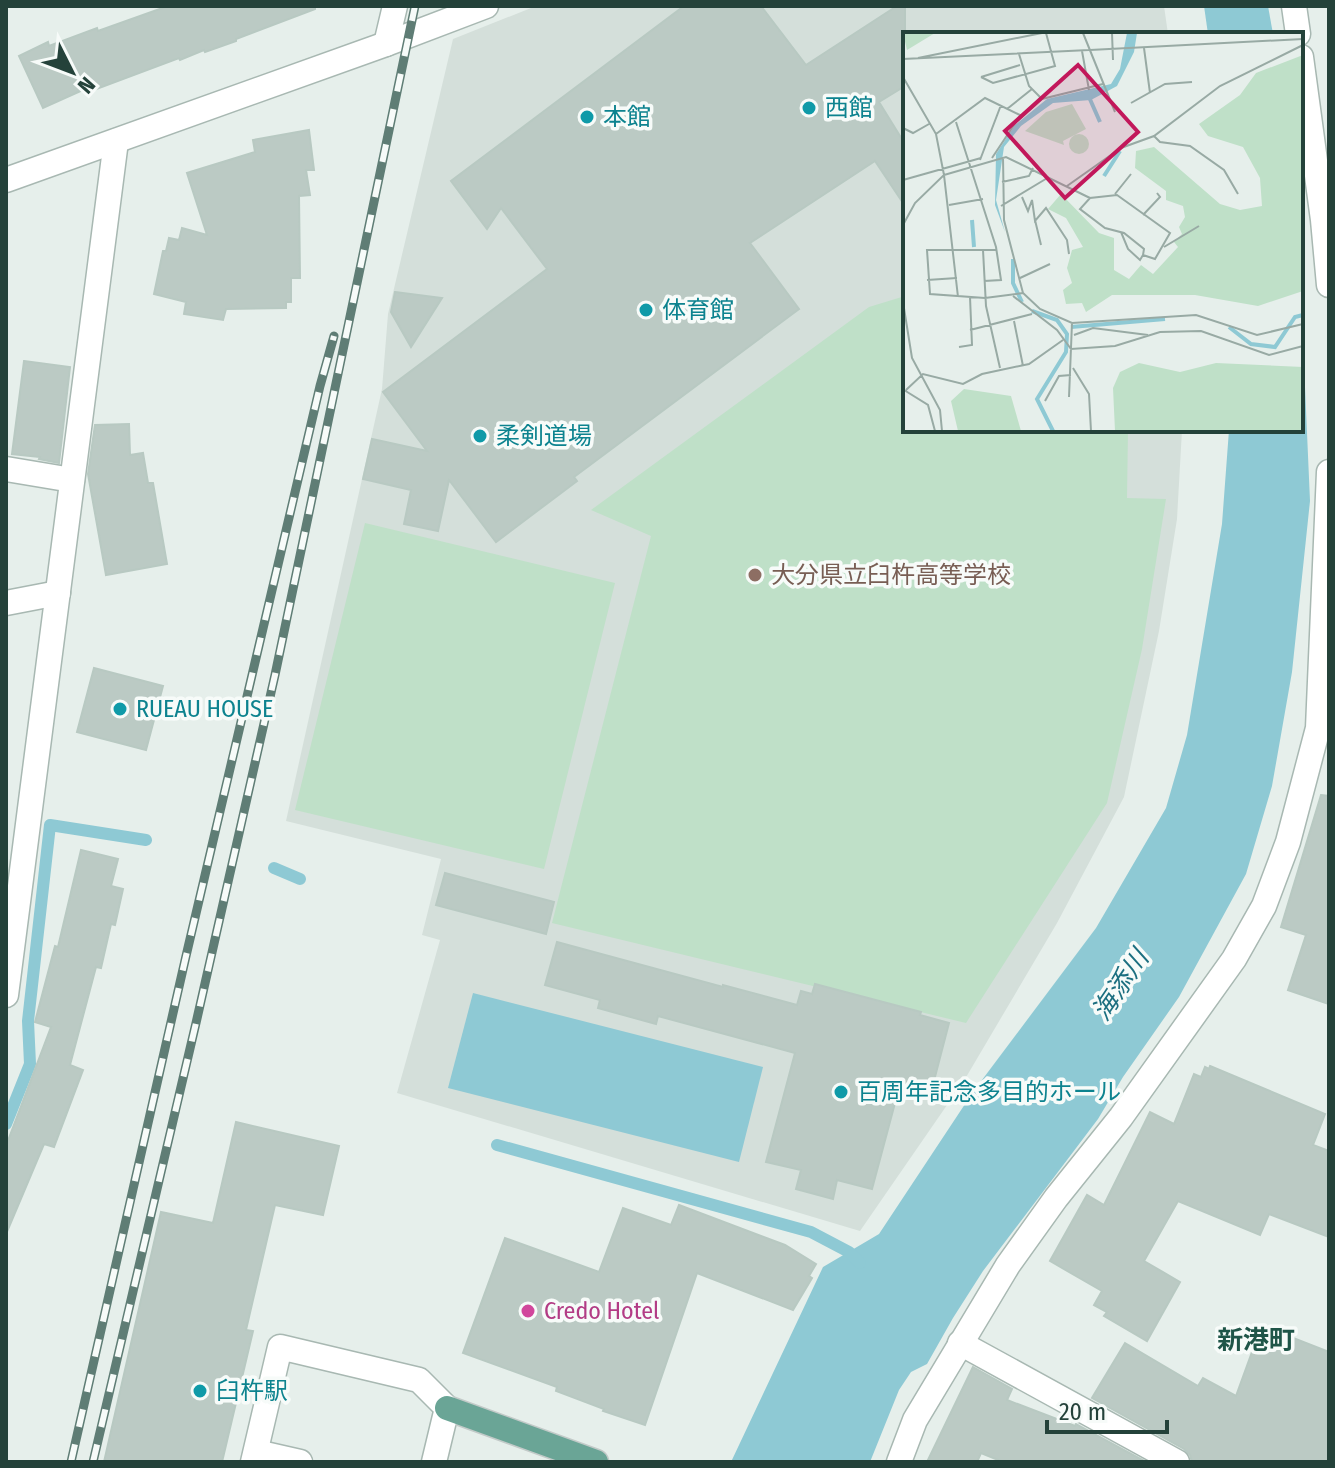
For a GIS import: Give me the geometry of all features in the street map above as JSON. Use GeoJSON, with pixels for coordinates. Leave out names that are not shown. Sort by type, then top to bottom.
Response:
{"type":"FeatureCollection","features":[{"type":"Feature","properties":{"kind":"main road"},"geometry":{"type":"LineString","coordinates":[[447,1408],[596,1462]]}},
{"type":"Feature","properties":{"kind":"street"},"geometry":{"type":"LineString","coordinates":[[386,44],[395,6]]}},
{"type":"Feature","properties":{"kind":"street"},"geometry":{"type":"LineString","coordinates":[[6,180],[486,6]]}},
{"type":"Feature","properties":{"kind":"street"},"geometry":{"type":"LineString","coordinates":[[1294,6],[1298,32]]}},
{"type":"Feature","properties":{"kind":"street"},"geometry":{"type":"LineString","coordinates":[[1303,72],[1329,285]]}},
{"type":"Feature","properties":{"kind":"street"},"geometry":{"type":"LineString","coordinates":[[6,995],[116,141]]}},
{"type":"Feature","properties":{"kind":"street"},"geometry":{"type":"LineString","coordinates":[[6,469],[72,480]]}},
{"type":"Feature","properties":{"kind":"street"},"geometry":{"type":"LineString","coordinates":[[899,1462],[915,1420],[1008,1265],[1056,1198],[1121,1117],[1234,959],[1264,906],[1284,855],[1324,728],[1329,472]]}},
{"type":"Feature","properties":{"kind":"street"},"geometry":{"type":"LineString","coordinates":[[6,603],[58,593]]}},
{"type":"Feature","properties":{"kind":"street"},"geometry":{"type":"LineString","coordinates":[[960,1343],[1177,1462]]}},
{"type":"Feature","properties":{"kind":"street"},"geometry":{"type":"LineString","coordinates":[[300,1462],[255,1457],[280,1347],[419,1380],[447,1408],[434,1462]]}},
{"type":"Feature","properties":{"kind":"shaded area","name":"大分県立臼杵高等学校"},"geometry":{"type":"Polygon","coordinates":[[[536,6],[1164,6],[1168,32],[903,32],[903,432],[1182,432],[1177,519],[1159,631],[1124,797],[1057,923],[965,1079],[860,1231],[397,1093],[440,940],[422,935],[441,859],[286,821],[382,389],[388,314],[453,39],[536,6]]]}},
{"type":"Feature","properties":{"kind":"green space"},"geometry":{"type":"Polygon","coordinates":[[[903,297],[903,432],[1128,432],[1127,498],[1166,499],[1142,649],[1107,803],[966,1023],[552,923],[651,536],[591,510],[869,307],[903,297]]]}},
{"type":"Feature","properties":{"kind":"green space"},"geometry":{"type":"Polygon","coordinates":[[[365,523],[615,583],[544,869],[295,810],[365,523]]]}},
{"type":"Feature","properties":{"kind":"water"},"geometry":{"type":"Polygon","coordinates":[[[1204,6],[1268,6],[1273,32],[1208,32],[1204,6]]]}},
{"type":"Feature","properties":{"kind":"water","name":"海添川"},"geometry":{"type":"Polygon","coordinates":[[[1303,342],[1310,501],[1292,672],[1272,786],[1246,874],[1179,997],[1123,1077],[1098,1119],[983,1271],[927,1364],[911,1372],[899,1390],[870,1462],[731,1462],[823,1267],[879,1234],[973,1092],[1096,928],[1166,808],[1187,735],[1222,524],[1229,432],[1303,432],[1303,342]]]}},
{"type":"Feature","properties":{"kind":"water"},"geometry":{"type":"Polygon","coordinates":[[[473,993],[763,1067],[739,1162],[448,1088],[473,993]]]}},
{"type":"Feature","properties":{"kind":"building"},"geometry":{"type":"Polygon","coordinates":[[[168,6],[315,6],[315,9],[205,52],[179,58],[86,93],[85,89],[43,108],[19,56],[48,42],[49,46],[168,6]]]}},
{"type":"Feature","properties":{"kind":"building"},"geometry":{"type":"Polygon","coordinates":[[[684,6],[761,6],[806,65],[897,6],[905,6],[903,87],[879,102],[903,141],[903,203],[875,161],[750,243],[799,309],[574,477],[577,481],[496,542],[449,480],[438,531],[404,524],[411,490],[363,479],[372,439],[427,451],[383,392],[547,269],[501,208],[487,229],[451,181],[684,6]]]}},
{"type":"Feature","properties":{"kind":"building"},"geometry":{"type":"Polygon","coordinates":[[[309,130],[314,170],[306,170],[310,195],[299,196],[300,278],[291,278],[291,302],[286,302],[286,308],[226,309],[223,320],[184,314],[186,302],[154,294],[163,251],[166,251],[169,238],[179,240],[182,228],[207,235],[187,173],[255,152],[253,140],[309,130]]]}},
{"type":"Feature","properties":{"kind":"building"},"geometry":{"type":"Polygon","coordinates":[[[395,292],[442,298],[411,347],[391,312],[395,292]]]}},
{"type":"Feature","properties":{"kind":"building"},"geometry":{"type":"Polygon","coordinates":[[[24,361],[70,367],[59,463],[12,454],[24,361]]]}},
{"type":"Feature","properties":{"kind":"building"},"geometry":{"type":"Polygon","coordinates":[[[129,424],[130,455],[143,453],[148,483],[153,483],[167,564],[106,575],[88,474],[95,425],[129,424]]]}},
{"type":"Feature","properties":{"kind":"building","name":"RUEAU HOUSE"},"geometry":{"type":"Polygon","coordinates":[[[94,668],[163,686],[146,750],[77,732],[94,668]]]}},
{"type":"Feature","properties":{"kind":"building"},"geometry":{"type":"Polygon","coordinates":[[[1321,795],[1329,796],[1329,1004],[1288,990],[1306,935],[1281,927],[1321,795]]]}},
{"type":"Feature","properties":{"kind":"building"},"geometry":{"type":"Polygon","coordinates":[[[81,850],[118,859],[111,886],[123,889],[101,968],[96,967],[70,1065],[83,1070],[54,1147],[44,1144],[6,1234],[6,1146],[51,1027],[35,1022],[55,946],[58,947],[81,850]]]}},
{"type":"Feature","properties":{"kind":"building"},"geometry":{"type":"Polygon","coordinates":[[[445,873],[554,902],[546,934],[436,905],[445,873]]]}},
{"type":"Feature","properties":{"kind":"building","name":"百周年記念多目的ホール"},"geometry":{"type":"Polygon","coordinates":[[[557,942],[797,1005],[801,991],[812,994],[815,984],[921,1012],[920,1015],[949,1023],[930,1096],[899,1088],[872,1189],[837,1180],[833,1199],[796,1189],[801,1170],[766,1162],[795,1053],[658,1016],[656,1024],[598,1008],[600,1000],[545,985],[557,942]]]}},
{"type":"Feature","properties":{"kind":"building"},"geometry":{"type":"Polygon","coordinates":[[[1210,1066],[1325,1114],[1313,1145],[1329,1151],[1329,1237],[1269,1214],[1260,1235],[1178,1201],[1144,1261],[1180,1282],[1147,1341],[1104,1316],[1107,1312],[1094,1305],[1102,1291],[1050,1261],[1087,1195],[1104,1205],[1150,1112],[1174,1124],[1194,1074],[1201,1077],[1205,1067],[1209,1069],[1210,1066]]]}},
{"type":"Feature","properties":{"kind":"building"},"geometry":{"type":"Polygon","coordinates":[[[236,1122],[339,1146],[323,1215],[275,1205],[246,1330],[253,1331],[222,1462],[104,1462],[161,1212],[213,1223],[236,1122]]]}},
{"type":"Feature","properties":{"kind":"building"},"geometry":{"type":"Polygon","coordinates":[[[679,1205],[785,1245],[816,1264],[809,1276],[812,1278],[793,1310],[697,1273],[645,1425],[556,1391],[557,1387],[463,1353],[505,1238],[599,1272],[623,1208],[671,1225],[679,1205]]]}},
{"type":"Feature","properties":{"kind":"building"},"geometry":{"type":"Polygon","coordinates":[[[1260,1330],[1290,1341],[1291,1337],[1329,1352],[1329,1462],[1192,1462],[1184,1449],[1092,1398],[1125,1343],[1198,1386],[1203,1378],[1236,1396],[1260,1330]]]}},
{"type":"Feature","properties":{"kind":"building"},"geometry":{"type":"Polygon","coordinates":[[[973,1367],[1012,1389],[1007,1400],[1076,1424],[1146,1462],[1003,1462],[981,1453],[977,1462],[927,1462],[973,1367]]]}},
{"type":"Feature","properties":{"kind":"waterway"},"geometry":{"type":"LineString","coordinates":[[6,1124],[30,1064],[28,1021],[50,825],[146,840]]}},
{"type":"Feature","properties":{"kind":"waterway"},"geometry":{"type":"LineString","coordinates":[[274,868],[300,879]]}},
{"type":"Feature","properties":{"kind":"waterway"},"geometry":{"type":"LineString","coordinates":[[497,1145],[811,1232],[849,1252],[860,1263]]}},
{"type":"Feature","properties":{"kind":"railway"},"geometry":{"type":"LineString","coordinates":[[93,1462],[275,675],[415,6]]}},
{"type":"Feature","properties":{"kind":"railway"},"geometry":{"type":"LineString","coordinates":[[71,1462],[186,956],[334,336]]}},
{"type":"Feature","properties":{"kind":"place","name":"西館"},"geometry":{"type":"Point","coordinates":[809,108]}},
{"type":"Feature","properties":{"kind":"place","name":"本館"},"geometry":{"type":"Point","coordinates":[587,117]}},
{"type":"Feature","properties":{"kind":"place","name":"体育館"},"geometry":{"type":"Point","coordinates":[646,310]}},
{"type":"Feature","properties":{"kind":"place","name":"柔剣道場"},"geometry":{"type":"Point","coordinates":[480,436]}},
{"type":"Feature","properties":{"kind":"place","name":"大分県立臼杵高等学校"},"geometry":{"type":"Point","coordinates":[755,575]}},
{"type":"Feature","properties":{"kind":"place","name":"RUEAU HOUSE"},"geometry":{"type":"Point","coordinates":[120,709]}},
{"type":"Feature","properties":{"kind":"place","name":"百周年記念多目的ホール"},"geometry":{"type":"Point","coordinates":[841,1092]}},
{"type":"Feature","properties":{"kind":"place","name":"Credo Hotel"},"geometry":{"type":"Point","coordinates":[528,1311]}},
{"type":"Feature","properties":{"kind":"place","name":"臼杵駅"},"geometry":{"type":"Point","coordinates":[200,1391]}},
{"type":"Feature","properties":{"kind":"district","name":"新港町"},"geometry":{"type":"Point","coordinates":[1256,1340]}}]}
